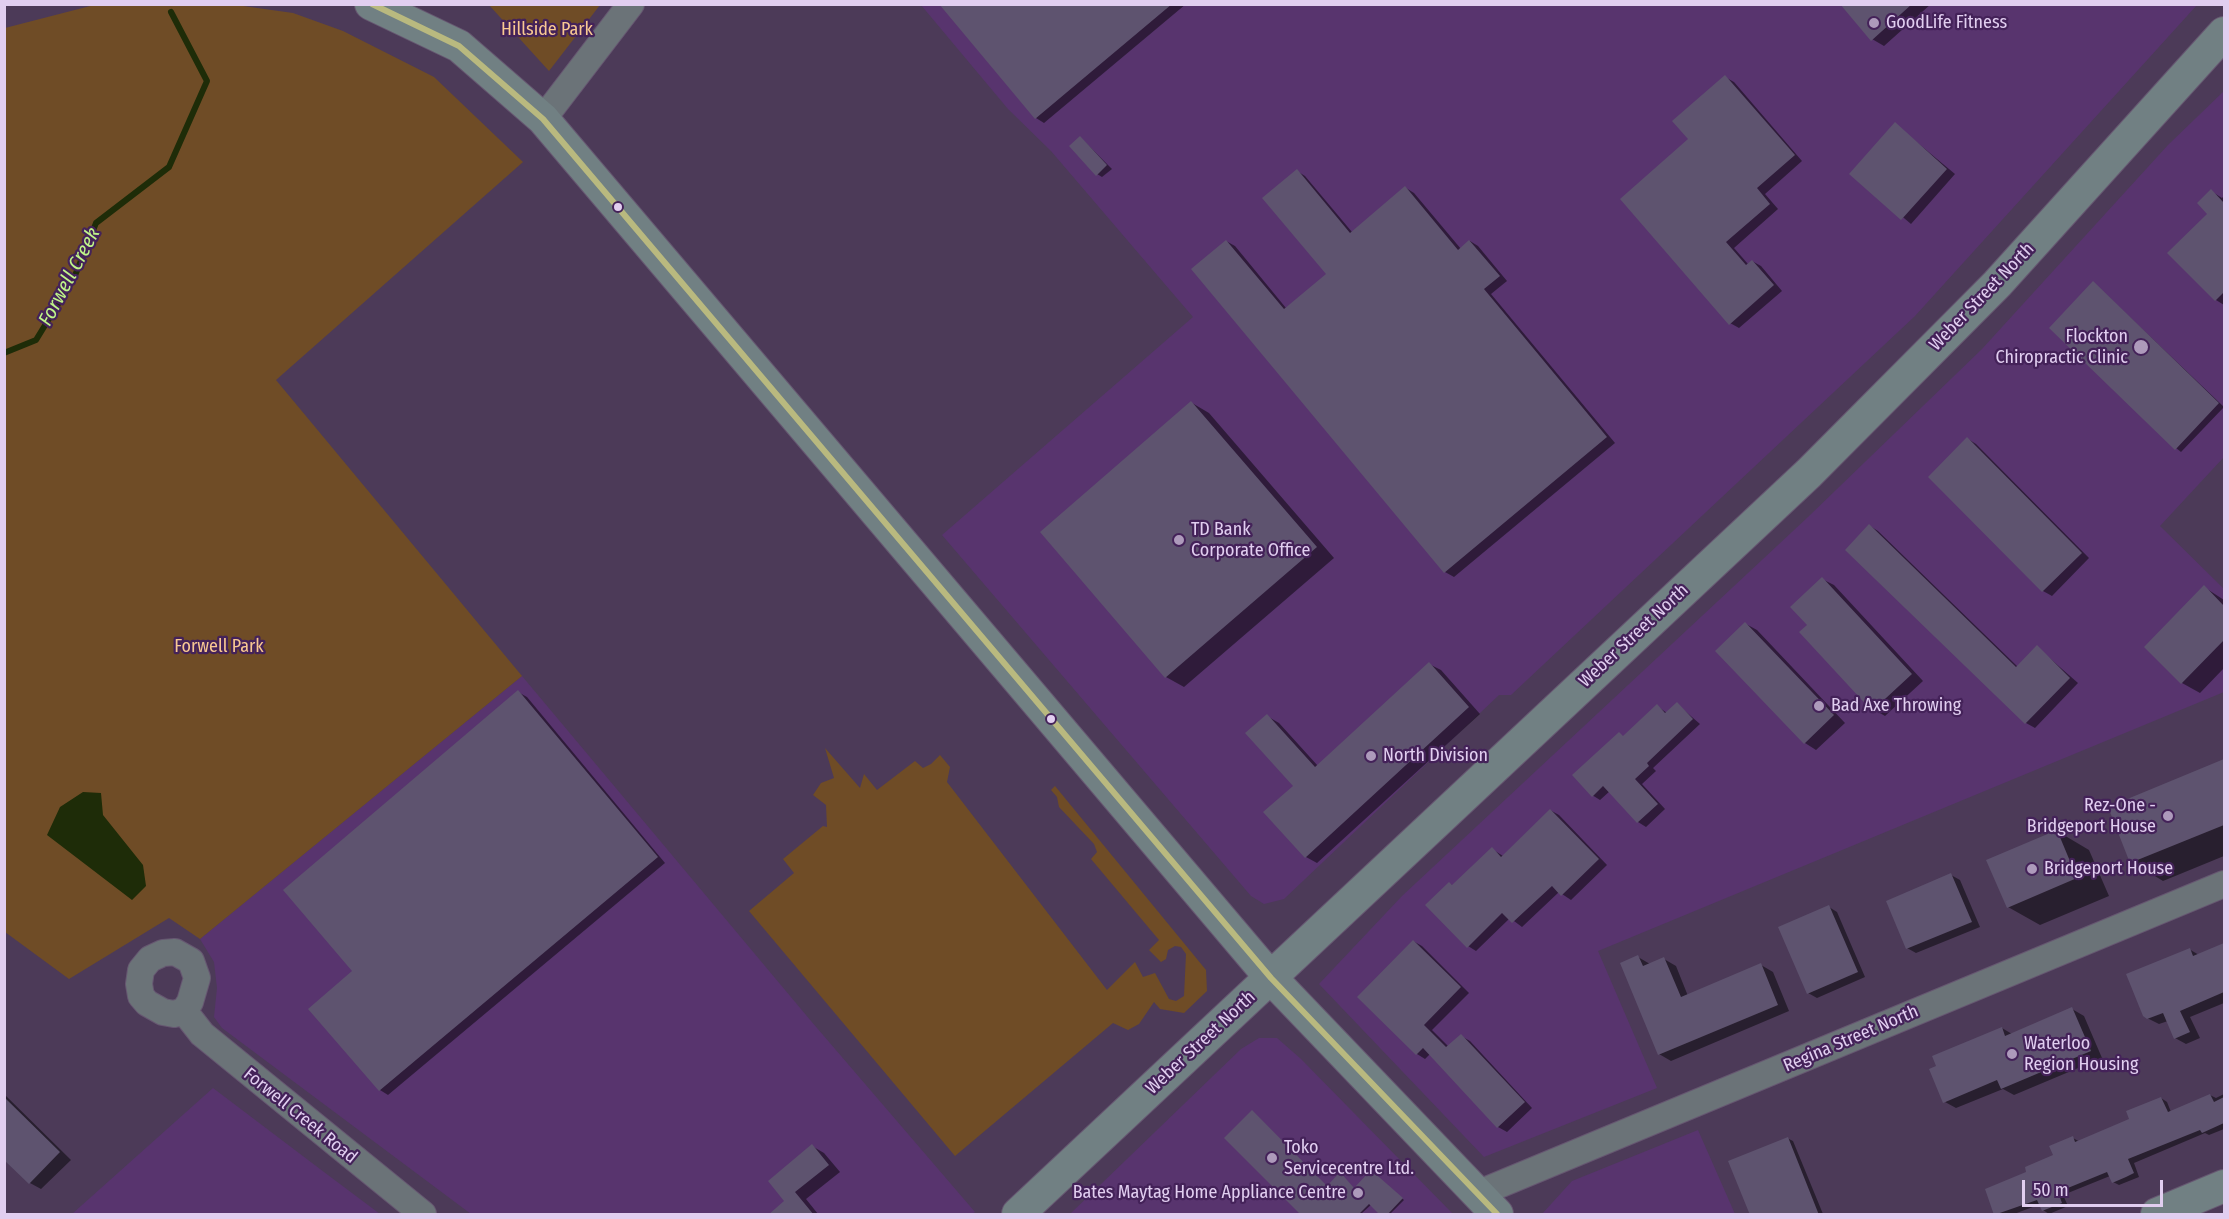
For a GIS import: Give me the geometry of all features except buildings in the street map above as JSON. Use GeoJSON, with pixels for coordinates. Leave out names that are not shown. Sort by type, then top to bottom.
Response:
{"type":"FeatureCollection","features":[{"type":"Feature","properties":{"kind":"main road"},"geometry":{"type":"LineString","coordinates":[[371,4],[459,46],[543,119],[1270,978],[1487,1204]]}},
{"type":"Feature","properties":{"kind":"main road","name":"Weber Street North"},"geometry":{"type":"LineString","coordinates":[[1018,1215],[1829,454],[1997,284],[2222,41]]}},
{"type":"Feature","properties":{"kind":"main road"},"geometry":{"type":"LineString","coordinates":[[2157,1215],[2224,1186]]}},
{"type":"Feature","properties":{"kind":"street"},"geometry":{"type":"LineString","coordinates":[[543,119],[631,4]]}},
{"type":"Feature","properties":{"kind":"street","name":"Regina Street North"},"geometry":{"type":"LineString","coordinates":[[1487,1204],[2224,884]]}},
{"type":"Feature","properties":{"kind":"street","name":"Forwell Creek Road"},"geometry":{"type":"LineString","coordinates":[[184,1011],[202,1034],[253,1078],[423,1215]]}},
{"type":"Feature","properties":{"kind":"shaded area"},"geometry":{"type":"Polygon","coordinates":[[[921,5],[2197,5],[1915,316],[1511,695],[1499,695],[1284,899],[1264,904],[1251,896],[942,535],[1193,317],[1051,151],[1008,109],[921,5]]]}},
{"type":"Feature","properties":{"kind":"shaded area"},"geometry":{"type":"Polygon","coordinates":[[[2224,91],[2224,457],[2160,526],[2224,589],[2224,692],[1598,951],[1657,1088],[1484,1157],[1319,984],[1402,896],[1808,517],[1982,349],[2168,145],[2224,91]]]}},
{"type":"Feature","properties":{"kind":"shaded area"},"geometry":{"type":"Polygon","coordinates":[[[522,676],[811,1021],[975,1212],[972,1214],[471,1214],[222,1028],[214,1017],[217,988],[214,962],[200,939],[522,676]]]}},
{"type":"Feature","properties":{"kind":"shaded area"},"geometry":{"type":"Polygon","coordinates":[[[83,792],[101,793],[103,815],[143,865],[146,886],[132,900],[47,835],[60,807],[83,792]]]}},
{"type":"Feature","properties":{"kind":"shaded area"},"geometry":{"type":"Polygon","coordinates":[[[1259,1038],[1277,1038],[1301,1059],[1453,1214],[1070,1214],[1241,1049],[1259,1038]]]}},
{"type":"Feature","properties":{"kind":"shaded area"},"geometry":{"type":"Polygon","coordinates":[[[213,1088],[320,1169],[380,1214],[72,1214],[213,1088]]]}},
{"type":"Feature","properties":{"kind":"shaded area"},"geometry":{"type":"Polygon","coordinates":[[[1698,1130],[1735,1214],[1542,1214],[1572,1181],[1698,1130]]]}},
{"type":"Feature","properties":{"kind":"green space","name":"Forwell Park"},"geometry":{"type":"Polygon","coordinates":[[[98,4],[236,5],[293,13],[343,31],[434,77],[523,162],[276,380],[522,676],[200,939],[169,918],[69,979],[5,932],[5,28],[98,4]]]}},
{"type":"Feature","properties":{"kind":"green space","name":"Hillside Park"},"geometry":{"type":"Polygon","coordinates":[[[489,5],[600,5],[549,71],[489,5]]]}},
{"type":"Feature","properties":{"kind":"green space"},"geometry":{"type":"Polygon","coordinates":[[[825,748],[860,788],[864,774],[877,790],[915,761],[923,768],[940,755],[950,767],[947,782],[1107,990],[1135,962],[1143,977],[1155,973],[1169,999],[1176,1001],[1184,996],[1186,954],[1181,947],[1175,946],[1168,950],[1166,959],[1161,962],[1149,950],[1159,940],[1091,859],[1097,852],[1094,844],[1059,807],[1057,797],[1051,790],[1055,786],[1206,970],[1207,991],[1184,1013],[1160,1009],[1154,1002],[1139,1024],[1128,1030],[1113,1023],[955,1156],[749,911],[794,873],[783,859],[823,826],[827,827],[826,805],[813,795],[821,783],[834,778],[825,748]]]}},
{"type":"Feature","properties":{"kind":"waterway","name":"Forwell Creek"},"geometry":{"type":"LineString","coordinates":[[4,353],[36,340],[74,278],[96,223],[169,167],[207,81],[171,12]]}},
{"type":"Feature","properties":{"kind":"transit line"},"geometry":{"type":"LineString","coordinates":[[372,4],[459,46],[543,119],[1271,978],[1497,1214]]}},
{"type":"Feature","properties":{"kind":"place","name":"GoodLife Fitness"},"geometry":{"type":"Point","coordinates":[1874,23]}},
{"type":"Feature","properties":{"kind":"place","name":"Flockton Chiropractic Clinic"},"geometry":{"type":"Point","coordinates":[2141,347]}},
{"type":"Feature","properties":{"kind":"place","name":"TD Bank Corporate Office"},"geometry":{"type":"Point","coordinates":[1179,540]}},
{"type":"Feature","properties":{"kind":"place","name":"Bad Axe Throwing"},"geometry":{"type":"Point","coordinates":[1819,706]}},
{"type":"Feature","properties":{"kind":"place","name":"North Division"},"geometry":{"type":"Point","coordinates":[1371,756]}},
{"type":"Feature","properties":{"kind":"place","name":"Rez-One - Bridgeport House"},"geometry":{"type":"Point","coordinates":[2168,816]}},
{"type":"Feature","properties":{"kind":"place","name":"Bridgeport House"},"geometry":{"type":"Point","coordinates":[2032,869]}},
{"type":"Feature","properties":{"kind":"place","name":"Waterloo Region Housing"},"geometry":{"type":"Point","coordinates":[2012,1054]}},
{"type":"Feature","properties":{"kind":"place","name":"Toko Servicecentre Ltd."},"geometry":{"type":"Point","coordinates":[1272,1158]}},
{"type":"Feature","properties":{"kind":"place","name":"Bates Maytag Home Appliance Centre"},"geometry":{"type":"Point","coordinates":[1358,1193]}}]}
